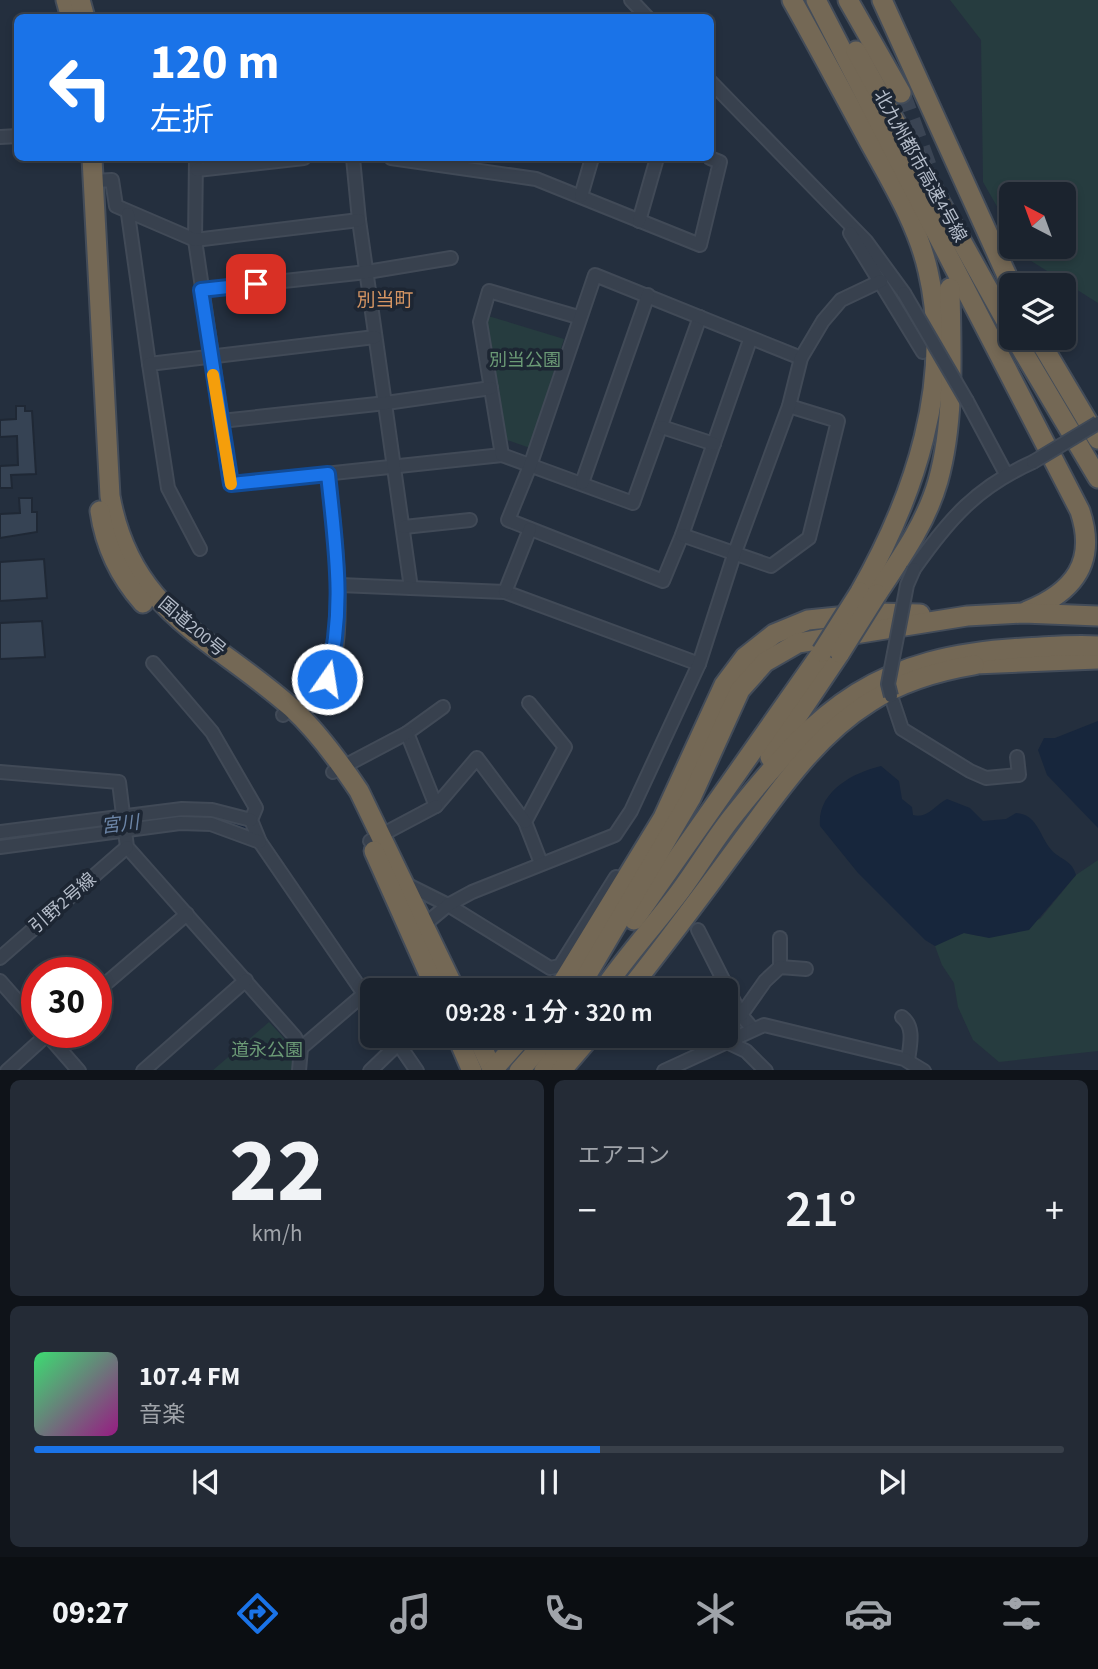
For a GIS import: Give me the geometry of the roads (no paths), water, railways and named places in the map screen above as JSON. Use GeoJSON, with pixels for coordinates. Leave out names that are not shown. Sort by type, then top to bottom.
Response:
{"type":"FeatureCollection","features":[{"type":"Feature","properties":{"kind":"highway"},"geometry":{"type":"LineString","coordinates":[[792,0],[911,222],[928,271],[932,297],[932,390],[921,456],[869,593]]}},
{"type":"Feature","properties":{"kind":"highway"},"geometry":{"type":"LineString","coordinates":[[816,0],[1080,511],[1086,529],[1087,545],[1083,564],[1074,580],[1059,594],[1023,613]]}},
{"type":"Feature","properties":{"kind":"highway","name":"北九州都市高速4号線"},"geometry":{"type":"LineString","coordinates":[[827,0],[999,309]]}},
{"type":"Feature","properties":{"kind":"highway"},"geometry":{"type":"LineString","coordinates":[[848,0],[901,93]]}},
{"type":"Feature","properties":{"kind":"highway","name":"北九州都市高速4号線"},"geometry":{"type":"LineString","coordinates":[[882,0],[1006,273]]}},
{"type":"Feature","properties":{"kind":"highway","name":"国道200号"},"geometry":{"type":"LineString","coordinates":[[81,161],[98,500],[110,551],[122,577],[161,620],[287,711]]}},
{"type":"Feature","properties":{"kind":"highway","name":"国道200号"},"geometry":{"type":"LineString","coordinates":[[92,161],[110,496],[122,543],[139,576],[173,615],[287,711],[338,769],[397,886],[432,978]]}},
{"type":"Feature","properties":{"kind":"highway"},"geometry":{"type":"LineString","coordinates":[[677,895],[869,593],[917,532],[938,481],[944,452],[949,394],[950,288]]}},
{"type":"Feature","properties":{"kind":"highway"},"geometry":{"type":"LineString","coordinates":[[1022,350],[1098,478]]}},
{"type":"Feature","properties":{"kind":"highway"},"geometry":{"type":"LineString","coordinates":[[1046,350],[1098,439]]}},
{"type":"Feature","properties":{"kind":"highway"},"geometry":{"type":"LineString","coordinates":[[1047,350],[1098,422]]}},
{"type":"Feature","properties":{"kind":"highway"},"geometry":{"type":"LineString","coordinates":[[565,978],[663,818],[723,685],[745,657],[774,634],[808,620],[877,613],[1098,616]]}},
{"type":"Feature","properties":{"kind":"highway"},"geometry":{"type":"LineString","coordinates":[[587,978],[680,818],[732,705],[752,674],[781,650],[799,643],[967,616]]}},
{"type":"Feature","properties":{"kind":"highway"},"geometry":{"type":"LineString","coordinates":[[638,978],[792,774],[829,734],[870,701],[898,687],[950,669],[1032,654],[1098,647]]}},
{"type":"Feature","properties":{"kind":"highway"},"geometry":{"type":"LineString","coordinates":[[612,978],[677,895],[732,817],[782,758],[825,715],[872,683],[899,669],[949,655],[978,651],[1098,647]]}},
{"type":"Feature","properties":{"kind":"highway"},"geometry":{"type":"LineString","coordinates":[[589,978],[831,653]]}},
{"type":"Feature","properties":{"kind":"highway"},"geometry":{"type":"LineString","coordinates":[[975,664],[1098,659]]}},
{"type":"Feature","properties":{"kind":"highway","name":"国道200号"},"geometry":{"type":"LineString","coordinates":[[397,886],[424,925],[449,978]]}},
{"type":"Feature","properties":{"kind":"highway"},"geometry":{"type":"LineString","coordinates":[[462,1048],[472,1070]]}},
{"type":"Feature","properties":{"kind":"highway"},"geometry":{"type":"LineString","coordinates":[[483,1048],[493,1070],[512,1048]]}},
{"type":"Feature","properties":{"kind":"highway"},"geometry":{"type":"LineString","coordinates":[[519,1070],[548,1048]]}},
{"type":"Feature","properties":{"kind":"highway"},"geometry":{"type":"LineString","coordinates":[[544,1070],[557,1048]]}},
{"type":"Feature","properties":{"kind":"highway"},"geometry":{"type":"LineString","coordinates":[[561,1070],[580,1048]]}},
{"type":"Feature","properties":{"kind":"street"},"geometry":{"type":"LineString","coordinates":[[631,0],[644,14]]}},
{"type":"Feature","properties":{"kind":"street"},"geometry":{"type":"LineString","coordinates":[[714,85],[834,206],[885,264],[967,401],[1006,474]]}},
{"type":"Feature","properties":{"kind":"street"},"geometry":{"type":"LineString","coordinates":[[412,161],[536,179],[701,245],[720,162],[714,160]]}},
{"type":"Feature","properties":{"kind":"street"},"geometry":{"type":"LineString","coordinates":[[250,161],[197,164],[195,240],[231,484],[502,455],[633,503],[700,317]]}},
{"type":"Feature","properties":{"kind":"street"},"geometry":{"type":"LineString","coordinates":[[353,161],[359,220],[411,588]]}},
{"type":"Feature","properties":{"kind":"street"},"geometry":{"type":"LineString","coordinates":[[581,196],[591,161]]}},
{"type":"Feature","properties":{"kind":"street"},"geometry":{"type":"LineString","coordinates":[[639,221],[656,161]]}},
{"type":"Feature","properties":{"kind":"street"},"geometry":{"type":"LineString","coordinates":[[93,181],[112,180],[116,206],[128,214],[195,240],[359,220]]}},
{"type":"Feature","properties":{"kind":"street"},"geometry":{"type":"LineString","coordinates":[[834,206],[923,352]]}},
{"type":"Feature","properties":{"kind":"street"},"geometry":{"type":"LineString","coordinates":[[128,214],[168,488],[200,550]]}},
{"type":"Feature","properties":{"kind":"street"},"geometry":{"type":"LineString","coordinates":[[201,290],[367,272],[451,258]]}},
{"type":"Feature","properties":{"kind":"street"},"geometry":{"type":"LineString","coordinates":[[750,340],[682,535],[663,581],[508,520],[530,466],[578,317],[595,275],[750,340],[801,358]]}},
{"type":"Feature","properties":{"kind":"street"},"geometry":{"type":"LineString","coordinates":[[424,925],[448,905],[541,863],[615,835],[631,811],[699,664],[734,555],[789,405],[801,358],[822,321],[841,300],[881,281]]}},
{"type":"Feature","properties":{"kind":"street"},"geometry":{"type":"LineString","coordinates":[[502,455],[480,322],[489,291],[578,317]]}},
{"type":"Feature","properties":{"kind":"street"},"geometry":{"type":"LineString","coordinates":[[582,483],[648,295]]}},
{"type":"Feature","properties":{"kind":"street"},"geometry":{"type":"LineString","coordinates":[[149,364],[375,337]]}},
{"type":"Feature","properties":{"kind":"street"},"geometry":{"type":"LineString","coordinates":[[221,421],[386,404],[491,388]]}},
{"type":"Feature","properties":{"kind":"street"},"geometry":{"type":"LineString","coordinates":[[682,535],[771,566],[809,538],[838,421],[789,405]]}},
{"type":"Feature","properties":{"kind":"street"},"geometry":{"type":"LineString","coordinates":[[1017,757],[1019,775],[986,778],[902,729],[888,684],[907,585],[914,569],[958,510],[1006,474],[1033,462],[1098,422]]}},
{"type":"Feature","properties":{"kind":"street"},"geometry":{"type":"LineString","coordinates":[[662,426],[714,444]]}},
{"type":"Feature","properties":{"kind":"street"},"geometry":{"type":"LineString","coordinates":[[287,711],[327,679],[334,653],[340,585],[328,474]]}},
{"type":"Feature","properties":{"kind":"street"},"geometry":{"type":"LineString","coordinates":[[404,527],[470,520]]}},
{"type":"Feature","properties":{"kind":"street"},"geometry":{"type":"LineString","coordinates":[[505,592],[530,529]]}},
{"type":"Feature","properties":{"kind":"street"},"geometry":{"type":"LineString","coordinates":[[340,585],[505,592],[699,664]]}},
{"type":"Feature","properties":{"kind":"street"},"geometry":{"type":"LineString","coordinates":[[153,663],[212,732],[256,808],[251,821],[260,842],[360,990]]}},
{"type":"Feature","properties":{"kind":"street"},"geometry":{"type":"LineString","coordinates":[[525,822],[565,747],[529,703]]}},
{"type":"Feature","properties":{"kind":"street"},"geometry":{"type":"LineString","coordinates":[[338,769],[407,733],[443,708]]}},
{"type":"Feature","properties":{"kind":"street"},"geometry":{"type":"LineString","coordinates":[[407,733],[436,806]]}},
{"type":"Feature","properties":{"kind":"street"},"geometry":{"type":"LineString","coordinates":[[375,838],[436,806],[477,758],[525,822],[541,863]]}},
{"type":"Feature","properties":{"kind":"street"},"geometry":{"type":"LineString","coordinates":[[0,772],[119,782],[127,847],[295,1037],[301,1048],[299,1070]]}},
{"type":"Feature","properties":{"kind":"street"},"geometry":{"type":"LineString","coordinates":[[0,846],[212,810],[251,821]]}},
{"type":"Feature","properties":{"kind":"street"},"geometry":{"type":"LineString","coordinates":[[0,832],[124,823],[211,824],[260,842]]}},
{"type":"Feature","properties":{"kind":"street","name":"引野2号線"},"geometry":{"type":"LineString","coordinates":[[0,958],[127,847]]}},
{"type":"Feature","properties":{"kind":"street"},"geometry":{"type":"LineString","coordinates":[[397,886],[448,905],[550,968],[560,966],[616,877]]}},
{"type":"Feature","properties":{"kind":"street"},"geometry":{"type":"LineString","coordinates":[[112,978],[187,914]]}},
{"type":"Feature","properties":{"kind":"street"},"geometry":{"type":"LineString","coordinates":[[698,930],[741,1015],[752,1028]]}},
{"type":"Feature","properties":{"kind":"street"},"geometry":{"type":"LineString","coordinates":[[741,1015],[765,981],[780,967],[780,938]]}},
{"type":"Feature","properties":{"kind":"street"},"geometry":{"type":"LineString","coordinates":[[780,967],[806,969]]}},
{"type":"Feature","properties":{"kind":"street"},"geometry":{"type":"LineString","coordinates":[[0,981],[21,1005]]}},
{"type":"Feature","properties":{"kind":"street"},"geometry":{"type":"LineString","coordinates":[[143,1070],[246,981]]}},
{"type":"Feature","properties":{"kind":"street"},"geometry":{"type":"LineString","coordinates":[[301,1048],[360,997]]}},
{"type":"Feature","properties":{"kind":"street"},"geometry":{"type":"LineString","coordinates":[[902,1017],[908,1021],[911,1034],[905,1063]]}},
{"type":"Feature","properties":{"kind":"street"},"geometry":{"type":"LineString","coordinates":[[738,1035],[764,1025],[781,1027],[924,1070]]}},
{"type":"Feature","properties":{"kind":"street"},"geometry":{"type":"LineString","coordinates":[[738,1047],[766,1070]]}},
{"type":"Feature","properties":{"kind":"street"},"geometry":{"type":"LineString","coordinates":[[6,1070],[30,1048]]}},
{"type":"Feature","properties":{"kind":"street"},"geometry":{"type":"LineString","coordinates":[[60,1048],[79,1070]]}},
{"type":"Feature","properties":{"kind":"street"},"geometry":{"type":"LineString","coordinates":[[370,1070],[388,1048]]}},
{"type":"Feature","properties":{"kind":"street"},"geometry":{"type":"LineString","coordinates":[[401,1048],[417,1070]]}},
{"type":"Feature","properties":{"kind":"street"},"geometry":{"type":"LineString","coordinates":[[664,1070],[677,1067],[712,1048]]}},
{"type":"Feature","properties":{"kind":"water"},"geometry":{"type":"Polygon","coordinates":[[[1098,721],[1098,828],[1047,775],[1038,750],[1044,738],[1055,738],[1098,721]]]}},
{"type":"Feature","properties":{"kind":"water"},"geometry":{"type":"Polygon","coordinates":[[[881,766],[899,781],[902,799],[912,807],[913,815],[923,815],[947,799],[970,808],[983,821],[1006,819],[1016,813],[1023,814],[1033,821],[1049,847],[1068,862],[1076,875],[1029,930],[989,938],[964,933],[935,946],[925,940],[858,873],[820,826],[824,803],[838,786],[848,779],[881,766]]]}},
{"type":"Feature","properties":{"kind":"waterway","name":"宮川"},"geometry":{"type":"LineString","coordinates":[[0,840],[192,816],[218,817],[241,824]]}},
{"type":"Feature","properties":{"kind":"tunnel"},"geometry":{"type":"LineString","coordinates":[[901,93],[929,171]]}},
{"type":"Feature","properties":{"kind":"district","name":"別当町"},"geometry":{"type":"Point","coordinates":[385,300]}},
{"type":"Feature","properties":{"kind":"park label","name":"別当公園"},"geometry":{"type":"Point","coordinates":[525,360]}},
{"type":"Feature","properties":{"kind":"park label","name":"道永公園"},"geometry":{"type":"Point","coordinates":[267,1050]}}]}
